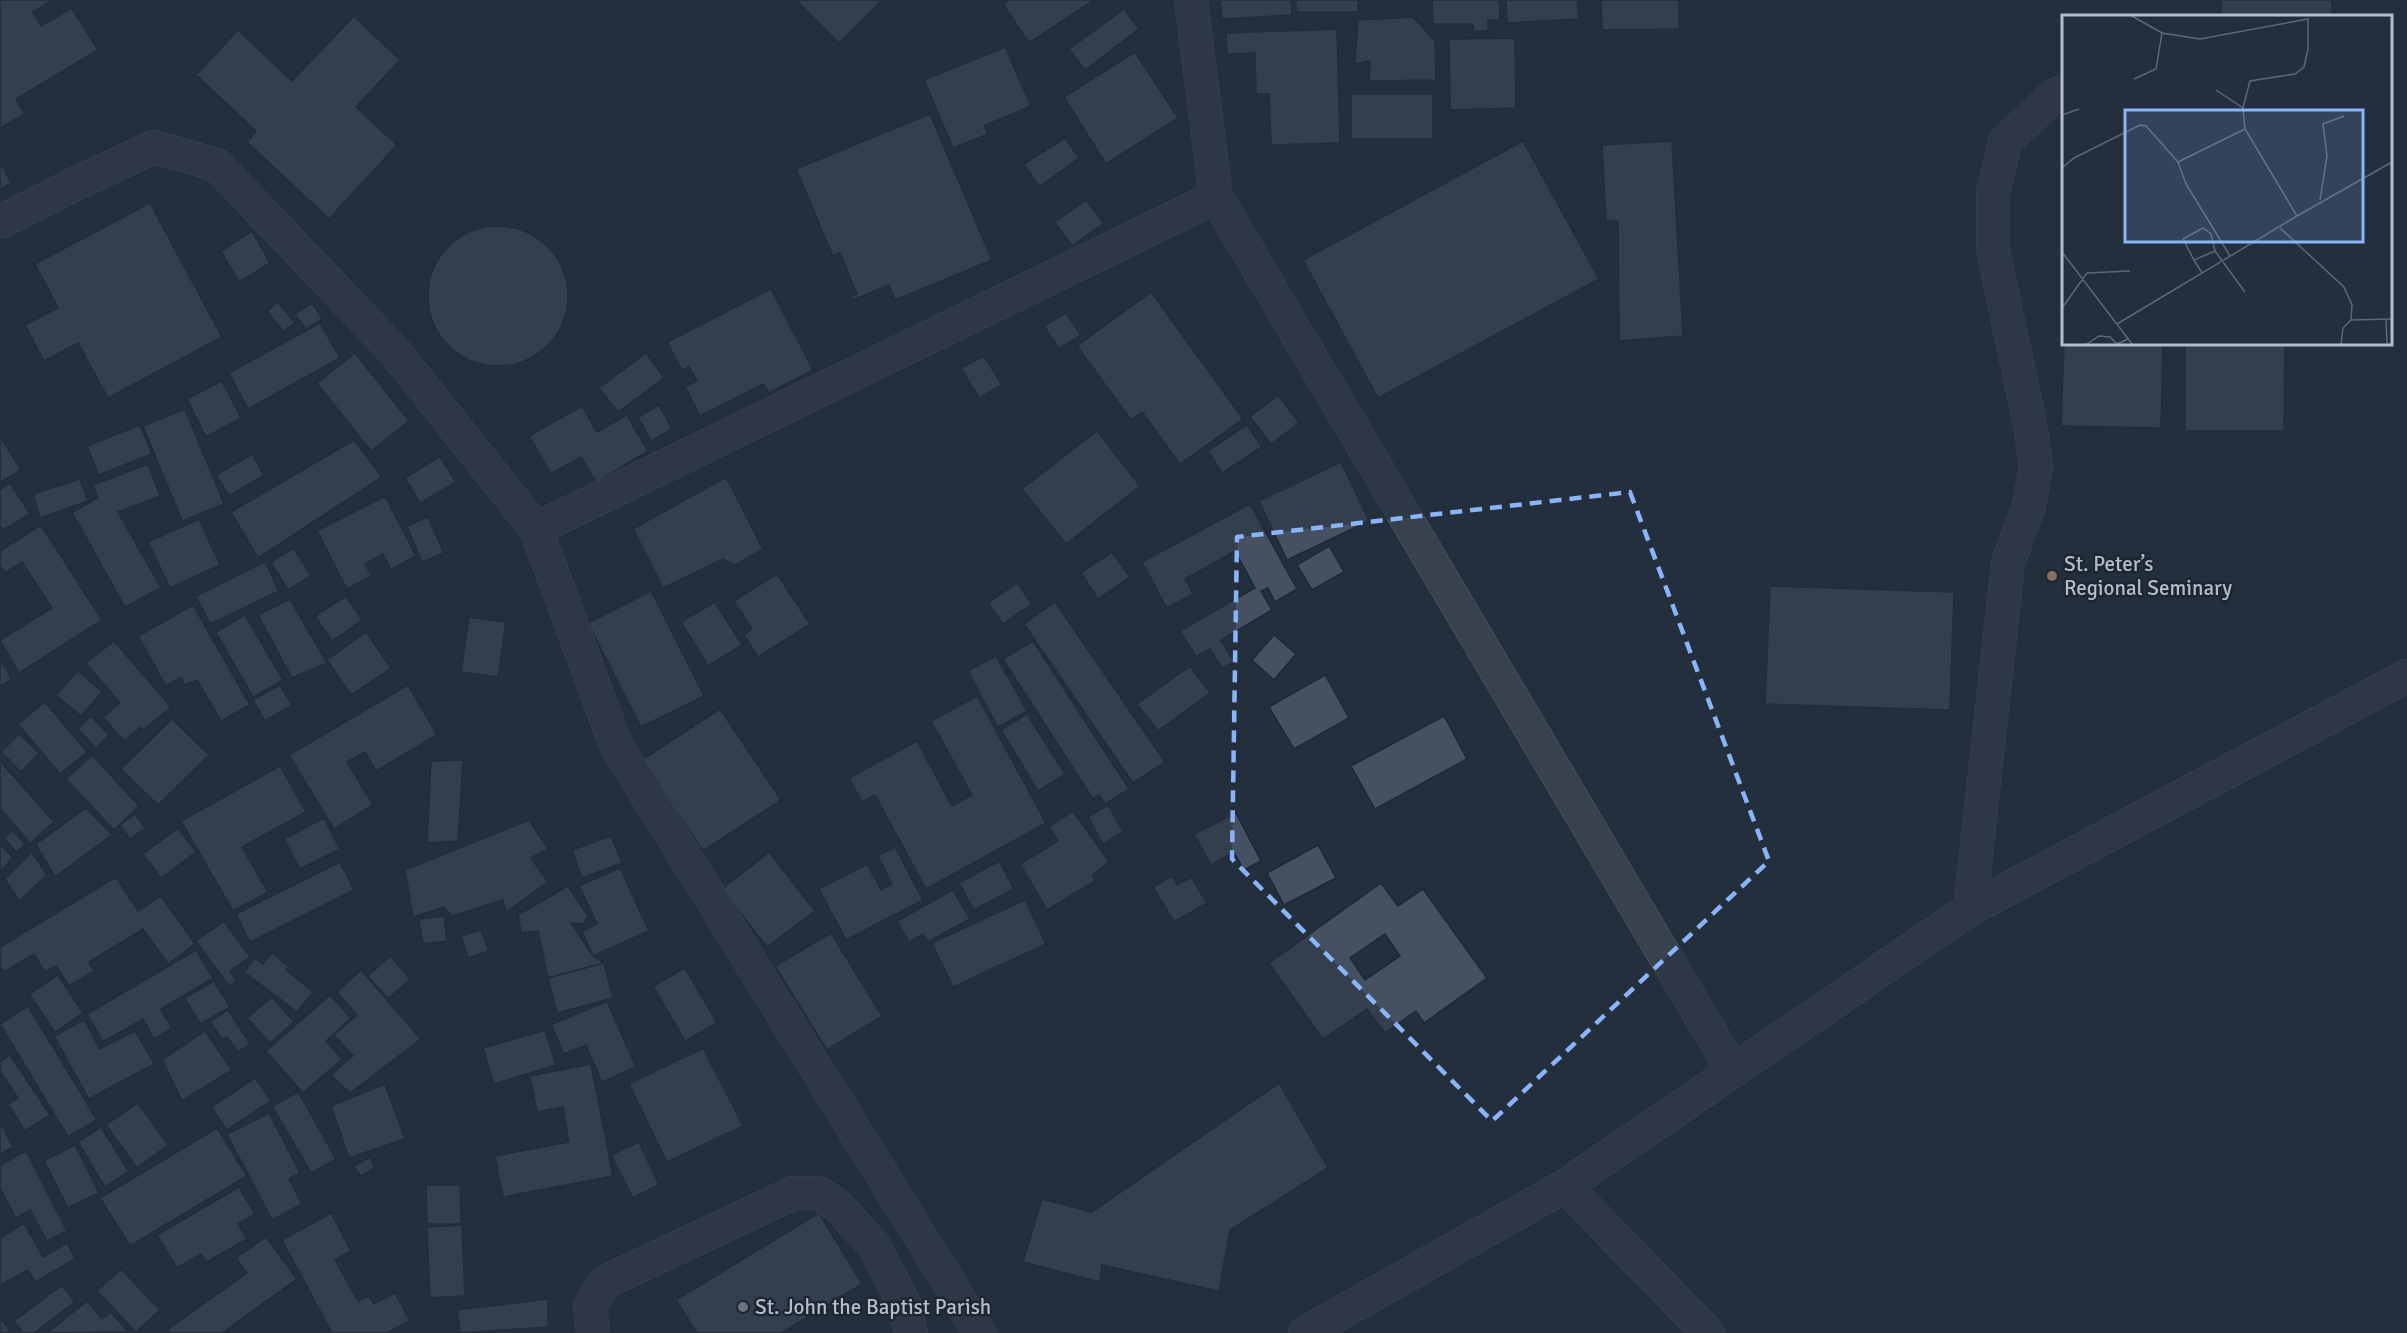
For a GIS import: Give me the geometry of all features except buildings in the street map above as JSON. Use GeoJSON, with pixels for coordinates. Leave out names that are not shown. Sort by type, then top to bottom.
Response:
{"type":"FeatureCollection","features":[{"type":"Feature","properties":{"kind":"street"},"geometry":{"type":"LineString","coordinates":[[1191,0],[1216,197],[1733,1071]]}},
{"type":"Feature","properties":{"kind":"street"},"geometry":{"type":"LineString","coordinates":[[1970,909],[2008,563],[2029,505],[2036,467],[2031,429],[1994,250],[1994,194],[2005,142],[2052,96],[2062,94]]}},
{"type":"Feature","properties":{"kind":"street"},"geometry":{"type":"LineString","coordinates":[[0,222],[154,147],[217,165],[395,352],[536,529],[616,745],[980,1333]]}},
{"type":"Feature","properties":{"kind":"street"},"geometry":{"type":"LineString","coordinates":[[536,529],[1216,197]]}},
{"type":"Feature","properties":{"kind":"street"},"geometry":{"type":"LineString","coordinates":[[1305,1333],[1565,1186],[1970,909],[2407,676]]}},
{"type":"Feature","properties":{"kind":"street"},"geometry":{"type":"LineString","coordinates":[[1565,1186],[1708,1333]]}},
{"type":"Feature","properties":{"kind":"street"},"geometry":{"type":"LineString","coordinates":[[593,1333],[590,1306],[605,1282],[794,1193],[819,1193],[838,1207],[874,1246],[905,1306],[911,1333]]}},
{"type":"Feature","properties":{"kind":"highlighted area"},"geometry":{"type":"Polygon","coordinates":[[[1630,492],[1769,861],[1492,1121],[1232,859],[1237,537],[1630,492]]]}},
{"type":"Feature","properties":{"kind":"place","name":"St. Peter’s Regional Seminary"},"geometry":{"type":"Point","coordinates":[2052,576]}},
{"type":"Feature","properties":{"kind":"place","name":"St. John the Baptist Parish"},"geometry":{"type":"Point","coordinates":[743,1307]}}]}
